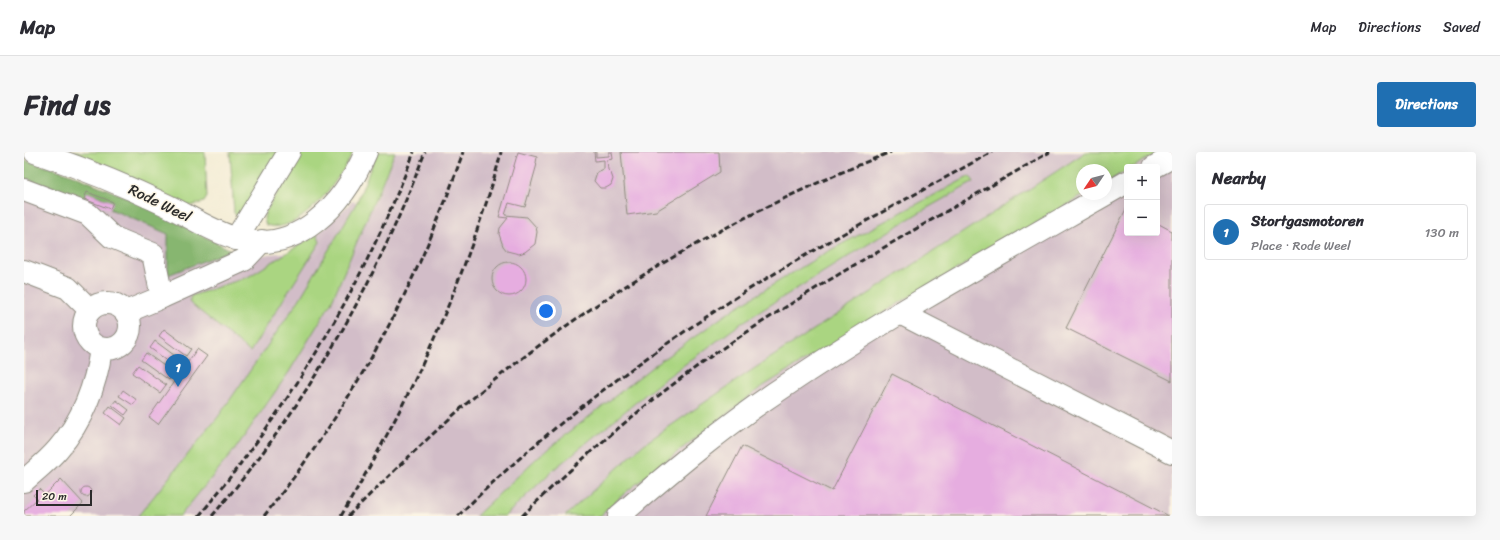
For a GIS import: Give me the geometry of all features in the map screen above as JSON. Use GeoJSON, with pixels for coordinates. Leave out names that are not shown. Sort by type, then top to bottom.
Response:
{"type":"FeatureCollection","features":[{"type":"Feature","properties":{"kind":"street","name":"Rode Weel"},"geometry":{"type":"LineString","coordinates":[[35,152],[122,185],[166,204],[212,229],[236,238],[262,242],[286,238],[305,229],[326,215],[352,182],[366,152]]}},
{"type":"Feature","properties":{"kind":"street"},"geometry":{"type":"LineString","coordinates":[[236,238],[290,152]]}},
{"type":"Feature","properties":{"kind":"street"},"geometry":{"type":"LineString","coordinates":[[1159,164],[1172,156]]}},
{"type":"Feature","properties":{"kind":"street"},"geometry":{"type":"LineString","coordinates":[[619,516],[730,426],[778,391],[900,313],[1124,184]]}},
{"type":"Feature","properties":{"kind":"street"},"geometry":{"type":"LineString","coordinates":[[24,190],[88,214],[112,237],[153,254],[162,297]]}},
{"type":"Feature","properties":{"kind":"street"},"geometry":{"type":"LineString","coordinates":[[126,312],[244,260],[262,242]]}},
{"type":"Feature","properties":{"kind":"street"},"geometry":{"type":"LineString","coordinates":[[24,271],[68,288],[90,310]]}},
{"type":"Feature","properties":{"kind":"street"},"geometry":{"type":"LineString","coordinates":[[104,302],[113,303],[120,306],[126,312],[131,325],[127,339],[116,348],[102,349],[94,346],[85,332],[84,324],[90,310],[104,302]]}},
{"type":"Feature","properties":{"kind":"street"},"geometry":{"type":"LineString","coordinates":[[900,313],[1172,452]]}},
{"type":"Feature","properties":{"kind":"street"},"geometry":{"type":"LineString","coordinates":[[24,481],[57,450],[73,430],[84,408],[98,369],[102,349]]}},
{"type":"Feature","properties":{"kind":"shaded area"},"geometry":{"type":"Polygon","coordinates":[[[395,152],[1172,152],[1172,516],[24,516],[24,160],[188,228],[230,250],[255,256],[288,252],[314,237],[353,201],[372,209],[395,152]]]}},
{"type":"Feature","properties":{"kind":"green space"},"geometry":{"type":"Polygon","coordinates":[[[67,152],[205,152],[207,197],[204,202],[190,206],[67,152]]]}},
{"type":"Feature","properties":{"kind":"green space"},"geometry":{"type":"Polygon","coordinates":[[[230,152],[280,152],[243,213],[237,216],[234,213],[230,152]]]}},
{"type":"Feature","properties":{"kind":"green space"},"geometry":{"type":"Polygon","coordinates":[[[301,152],[353,152],[329,190],[318,203],[305,214],[293,222],[279,226],[266,225],[264,219],[265,213],[301,152]]]}},
{"type":"Feature","properties":{"kind":"green space"},"geometry":{"type":"Polygon","coordinates":[[[377,152],[395,152],[331,303],[289,372],[236,448],[180,516],[138,516],[218,417],[299,300],[357,202],[377,152]]]}},
{"type":"Feature","properties":{"kind":"green space"},"geometry":{"type":"Polygon","coordinates":[[[1086,152],[1159,152],[1138,164],[1124,164],[1124,172],[1112,179],[1112,164],[1076,164],[1076,200],[909,297],[760,388],[626,492],[600,516],[565,516],[644,444],[749,372],[1086,152]]]}},
{"type":"Feature","properties":{"kind":"green space"},"geometry":{"type":"Polygon","coordinates":[[[24,160],[65,172],[131,199],[231,250],[168,275],[168,234],[110,209],[113,202],[87,192],[84,199],[24,178],[24,160]]]}},
{"type":"Feature","properties":{"kind":"green space"},"geometry":{"type":"Polygon","coordinates":[[[970,176],[974,182],[920,212],[743,322],[662,381],[553,470],[505,516],[476,516],[539,456],[652,367],[735,308],[825,253],[970,176]]]}},
{"type":"Feature","properties":{"kind":"green space"},"geometry":{"type":"Polygon","coordinates":[[[317,234],[320,242],[250,352],[189,302],[191,296],[248,277],[317,234]]]}},
{"type":"Feature","properties":{"kind":"building"},"geometry":{"type":"Polygon","coordinates":[[[518,152],[537,157],[537,164],[525,207],[509,203],[505,215],[527,217],[536,227],[537,232],[535,244],[525,252],[519,254],[507,251],[503,246],[499,234],[500,228],[508,218],[499,217],[518,152]]]}},
{"type":"Feature","properties":{"kind":"building"},"geometry":{"type":"Polygon","coordinates":[[[594,152],[596,152],[596,157],[609,156],[609,152],[612,152],[613,159],[607,160],[608,170],[613,179],[611,185],[606,188],[600,188],[594,181],[597,172],[604,169],[604,160],[595,161],[594,152]]]}},
{"type":"Feature","properties":{"kind":"building"},"geometry":{"type":"Polygon","coordinates":[[[621,152],[719,152],[720,172],[656,211],[627,215],[621,152]]]}},
{"type":"Feature","properties":{"kind":"building"},"geometry":{"type":"Polygon","coordinates":[[[87,192],[113,202],[110,209],[84,199],[87,192]]]}},
{"type":"Feature","properties":{"kind":"building"},"geometry":{"type":"Polygon","coordinates":[[[1124,213],[1124,236],[1160,236],[1160,225],[1172,231],[1172,381],[1066,328],[1124,213]]]}},
{"type":"Feature","properties":{"kind":"building"},"geometry":{"type":"Polygon","coordinates":[[[509,262],[521,267],[526,279],[521,291],[509,296],[497,291],[492,279],[497,267],[509,262]]]}},
{"type":"Feature","properties":{"kind":"building"},"geometry":{"type":"Polygon","coordinates":[[[164,329],[191,349],[186,356],[159,336],[164,329]]]}},
{"type":"Feature","properties":{"kind":"building"},"geometry":{"type":"Polygon","coordinates":[[[155,341],[182,361],[177,368],[150,348],[155,341]]]}},
{"type":"Feature","properties":{"kind":"building"},"geometry":{"type":"Polygon","coordinates":[[[197,349],[207,356],[158,424],[149,417],[197,349]]]}},
{"type":"Feature","properties":{"kind":"building"},"geometry":{"type":"Polygon","coordinates":[[[146,353],[174,373],[169,380],[141,360],[146,353]]]}},
{"type":"Feature","properties":{"kind":"building"},"geometry":{"type":"Polygon","coordinates":[[[138,365],[166,385],[160,393],[132,373],[138,365]]]}},
{"type":"Feature","properties":{"kind":"building"},"geometry":{"type":"Polygon","coordinates":[[[892,374],[1169,516],[706,516],[742,446],[832,491],[892,374]]]}},
{"type":"Feature","properties":{"kind":"building"},"geometry":{"type":"Polygon","coordinates":[[[123,390],[137,400],[133,405],[119,396],[123,390]]]}},
{"type":"Feature","properties":{"kind":"building"},"geometry":{"type":"Polygon","coordinates":[[[116,400],[129,410],[125,415],[112,405],[116,400]]]}},
{"type":"Feature","properties":{"kind":"building"},"geometry":{"type":"Polygon","coordinates":[[[110,406],[126,418],[121,425],[105,413],[110,406]]]}},
{"type":"Feature","properties":{"kind":"building"},"geometry":{"type":"Polygon","coordinates":[[[61,479],[83,503],[70,516],[24,516],[24,511],[37,499],[33,495],[39,489],[45,495],[61,479]]]}},
{"type":"Feature","properties":{"kind":"building"},"geometry":{"type":"Polygon","coordinates":[[[86,487],[91,492],[86,497],[81,492],[86,487]]]}},
{"type":"Feature","properties":{"kind":"railway"},"geometry":{"type":"LineString","coordinates":[[199,516],[265,430],[322,343],[371,251],[414,152]]}},
{"type":"Feature","properties":{"kind":"railway"},"geometry":{"type":"LineString","coordinates":[[212,516],[246,475],[277,432],[335,343],[384,250],[425,152]]}},
{"type":"Feature","properties":{"kind":"railway"},"geometry":{"type":"LineString","coordinates":[[264,516],[326,431],[354,388],[380,343],[425,250],[463,152]]}},
{"type":"Feature","properties":{"kind":"railway"},"geometry":{"type":"LineString","coordinates":[[341,516],[381,446],[433,341],[477,230],[501,152]]}},
{"type":"Feature","properties":{"kind":"railway"},"geometry":{"type":"LineString","coordinates":[[348,516],[468,402],[532,351],[580,316],[629,284],[730,225],[783,199],[891,152]]}},
{"type":"Feature","properties":{"kind":"railway"},"geometry":{"type":"LineString","coordinates":[[458,516],[489,486],[554,429],[657,350],[729,302],[794,262],[992,152]]}},
{"type":"Feature","properties":{"kind":"railway"},"geometry":{"type":"LineString","coordinates":[[522,516],[593,450],[643,408],[720,350],[760,323],[842,273],[1050,152]]}},
{"type":"Feature","properties":{"kind":"place","name":"Stortgasmotoren"},"geometry":{"type":"Point","coordinates":[178,387]}}]}
